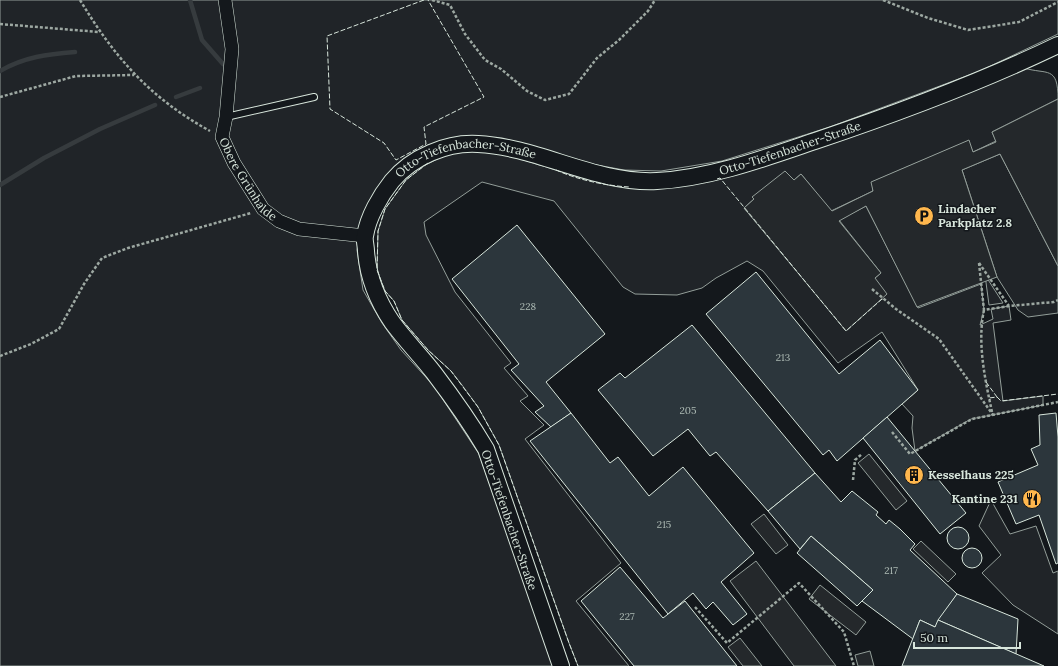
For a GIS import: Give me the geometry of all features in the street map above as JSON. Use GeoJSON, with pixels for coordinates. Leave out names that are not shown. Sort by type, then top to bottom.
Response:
{"type":"FeatureCollection","features":[{"type":"Feature","properties":{"kind":"street","name":"Obere Grünhalde"},"geometry":{"type":"LineString","coordinates":[[225,0],[232,49],[226,117],[222,137],[234,163],[263,209],[279,221],[299,229],[365,236]]}},
{"type":"Feature","properties":{"kind":"street","name":"Otto-Tiefenbacher-Straße"},"geometry":{"type":"LineString","coordinates":[[561,666],[486,449],[469,420],[451,394],[393,323],[380,303],[370,279],[365,236],[375,207],[382,193],[404,168],[420,158],[459,144],[498,146],[577,168],[633,179],[657,181],[689,177],[781,152],[850,129],[967,86],[1058,46]]}},
{"type":"Feature","properties":{"kind":"lane"},"geometry":{"type":"LineString","coordinates":[[226,117],[314,97]]}},
{"type":"Feature","properties":{"kind":"path"},"geometry":{"type":"LineString","coordinates":[[80,0],[99,32],[135,76],[153,93],[184,117],[222,137]]}},
{"type":"Feature","properties":{"kind":"path"},"geometry":{"type":"LineString","coordinates":[[432,0],[450,5],[465,34],[485,60],[502,69],[527,91],[545,100],[569,94],[597,58],[648,11],[655,0]]}},
{"type":"Feature","properties":{"kind":"path"},"geometry":{"type":"LineString","coordinates":[[883,0],[928,18],[968,30],[1019,22],[1058,2]]}},
{"type":"Feature","properties":{"kind":"path"},"geometry":{"type":"LineString","coordinates":[[0,24],[99,32]]}},
{"type":"Feature","properties":{"kind":"path"},"geometry":{"type":"LineString","coordinates":[[0,97],[76,76],[135,76]]}},
{"type":"Feature","properties":{"kind":"path"},"geometry":{"type":"LineString","coordinates":[[0,356],[31,344],[59,329],[84,284],[102,258],[128,248],[263,209]]}},
{"type":"Feature","properties":{"kind":"path"},"geometry":{"type":"LineString","coordinates":[[993,414],[986,382],[980,326],[984,310],[979,263],[1009,306]]}},
{"type":"Feature","properties":{"kind":"path"},"geometry":{"type":"LineString","coordinates":[[872,289],[896,309],[940,339],[993,414]]}},
{"type":"Feature","properties":{"kind":"path"},"geometry":{"type":"LineString","coordinates":[[984,310],[1054,302],[1058,300]]}},
{"type":"Feature","properties":{"kind":"path"},"geometry":{"type":"LineString","coordinates":[[892,432],[910,454],[972,419],[1058,402]]}},
{"type":"Feature","properties":{"kind":"path"},"geometry":{"type":"LineString","coordinates":[[853,480],[855,460],[862,454]]}},
{"type":"Feature","properties":{"kind":"path"},"geometry":{"type":"LineString","coordinates":[[695,606],[727,643],[799,583],[844,632],[854,666]]}},
{"type":"Feature","properties":{"kind":"shaded area"},"geometry":{"type":"Polygon","coordinates":[[[0,0],[1058,0],[1058,34],[980,71],[830,127],[722,161],[661,171],[624,170],[581,162],[517,145],[421,152],[361,224],[357,250],[363,290],[382,323],[401,350],[434,386],[479,454],[554,666],[0,666],[0,0]]]}},
{"type":"Feature","properties":{"kind":"shaded area"},"geometry":{"type":"Polygon","coordinates":[[[1024,68],[1050,73],[1056,81],[1058,99],[992,132],[996,141],[973,152],[968,141],[872,182],[873,191],[831,211],[801,174],[794,180],[752,197],[754,199],[744,208],[846,330],[875,278],[881,273],[839,220],[866,206],[918,308],[981,284],[984,310],[980,325],[993,319],[991,309],[1009,306],[1011,320],[993,323],[1003,401],[1043,396],[1043,405],[971,419],[915,451],[912,428],[913,416],[902,404],[918,390],[882,332],[838,363],[763,271],[747,261],[716,278],[702,288],[677,295],[635,294],[623,287],[554,201],[482,182],[424,222],[426,235],[455,292],[511,363],[504,368],[528,396],[520,401],[544,425],[525,439],[621,563],[576,601],[629,666],[578,666],[499,445],[478,407],[462,385],[451,371],[428,350],[402,320],[394,301],[385,291],[377,270],[378,231],[385,209],[406,180],[425,165],[456,150],[491,150],[585,179],[618,186],[654,187],[1024,68]]]}},
{"type":"Feature","properties":{"kind":"shaded area","name":"Lindacher Parkplatz 2.8"},"geometry":{"type":"Polygon","coordinates":[[[1058,99],[1058,266],[1000,154],[962,170],[997,277],[917,307],[866,206],[839,221],[881,273],[875,278],[887,294],[846,331],[744,208],[754,199],[752,197],[785,171],[794,180],[801,174],[832,211],[873,191],[871,182],[969,140],[973,152],[996,142],[992,132],[1058,99]]]}},
{"type":"Feature","properties":{"kind":"shaded area"},"geometry":{"type":"Polygon","coordinates":[[[1000,154],[1058,266],[1058,313],[1028,317],[1018,310],[997,277],[962,170],[1000,154]]]}},
{"type":"Feature","properties":{"kind":"shaded area"},"geometry":{"type":"Polygon","coordinates":[[[985,275],[1003,303],[989,305],[985,275]]]}},
{"type":"Feature","properties":{"kind":"shaded area"},"geometry":{"type":"Polygon","coordinates":[[[869,454],[907,501],[896,510],[858,463],[869,454]]]}},
{"type":"Feature","properties":{"kind":"shaded area"},"geometry":{"type":"Polygon","coordinates":[[[991,500],[1010,534],[1036,526],[1053,573],[1058,571],[1058,634],[1013,605],[982,573],[1001,555],[979,526],[991,500]]]}},
{"type":"Feature","properties":{"kind":"shaded area"},"geometry":{"type":"Polygon","coordinates":[[[764,514],[788,545],[776,554],[751,524],[764,514]]]}},
{"type":"Feature","properties":{"kind":"shaded area"},"geometry":{"type":"Polygon","coordinates":[[[921,541],[956,574],[948,582],[913,549],[921,541]]]}},
{"type":"Feature","properties":{"kind":"shaded area"},"geometry":{"type":"Polygon","coordinates":[[[756,561],[836,666],[794,666],[730,581],[756,561]]]}},
{"type":"Feature","properties":{"kind":"shaded area"},"geometry":{"type":"Polygon","coordinates":[[[820,585],[866,622],[856,635],[809,599],[820,585]]]}},
{"type":"Feature","properties":{"kind":"shaded area"},"geometry":{"type":"Polygon","coordinates":[[[740,638],[762,666],[743,666],[728,647],[740,638]]]}},
{"type":"Feature","properties":{"kind":"shaded area"},"geometry":{"type":"Polygon","coordinates":[[[870,651],[874,666],[858,666],[855,655],[870,651]]]}},
{"type":"Feature","properties":{"kind":"building"},"geometry":{"type":"Polygon","coordinates":[[[517,225],[605,334],[546,382],[571,413],[551,427],[535,412],[544,406],[511,370],[519,364],[452,279],[517,225]]]}},
{"type":"Feature","properties":{"kind":"building"},"geometry":{"type":"Polygon","coordinates":[[[756,272],[839,374],[880,340],[918,390],[837,461],[829,450],[823,455],[706,314],[756,272]]]}},
{"type":"Feature","properties":{"kind":"building"},"geometry":{"type":"Polygon","coordinates":[[[692,325],[815,473],[768,511],[716,452],[710,456],[688,429],[653,456],[598,390],[620,373],[625,378],[692,325]]]}},
{"type":"Feature","properties":{"kind":"building"},"geometry":{"type":"Polygon","coordinates":[[[571,413],[610,463],[618,457],[649,496],[683,467],[754,553],[721,582],[747,614],[733,625],[713,602],[706,609],[693,593],[668,614],[530,441],[571,413]]]}},
{"type":"Feature","properties":{"kind":"building","name":"Kantine 231"},"geometry":{"type":"Polygon","coordinates":[[[1056,413],[1058,437],[1058,563],[1056,564],[1039,515],[1016,524],[998,482],[1038,465],[1031,449],[1040,445],[1039,415],[1056,413]]]}},
{"type":"Feature","properties":{"kind":"building","name":"Kesselhaus 225"},"geometry":{"type":"Polygon","coordinates":[[[887,417],[966,513],[940,534],[863,438],[887,417]]]}},
{"type":"Feature","properties":{"kind":"building"},"geometry":{"type":"Polygon","coordinates":[[[815,473],[841,502],[852,491],[878,512],[876,515],[886,524],[889,520],[900,529],[915,544],[910,550],[957,594],[935,627],[920,620],[913,639],[862,601],[873,590],[811,536],[800,549],[768,511],[815,473]]]}},
{"type":"Feature","properties":{"kind":"building"},"geometry":{"type":"Polygon","coordinates":[[[958,527],[966,530],[969,538],[966,546],[958,549],[950,546],[947,538],[950,530],[958,527]]]}},
{"type":"Feature","properties":{"kind":"building"},"geometry":{"type":"Polygon","coordinates":[[[811,536],[873,590],[857,606],[797,553],[811,536]]]}},
{"type":"Feature","properties":{"kind":"building"},"geometry":{"type":"Polygon","coordinates":[[[968,548],[976,548],[982,554],[982,562],[976,568],[968,568],[962,562],[962,554],[968,548]]]}},
{"type":"Feature","properties":{"kind":"building"},"geometry":{"type":"Polygon","coordinates":[[[620,567],[663,618],[685,601],[737,666],[634,666],[581,601],[620,567]]]}},
{"type":"Feature","properties":{"kind":"building"},"geometry":{"type":"Polygon","coordinates":[[[957,594],[1018,619],[1016,654],[938,620],[957,594]]]}},
{"type":"Feature","properties":{"kind":"building"},"geometry":{"type":"Polygon","coordinates":[[[920,620],[935,627],[938,620],[1044,666],[902,666],[920,620]]]}},
{"type":"Feature","properties":{"kind":"waterway"},"geometry":{"type":"LineString","coordinates":[[190,0],[202,40],[223,64]]}},
{"type":"Feature","properties":{"kind":"waterway"},"geometry":{"type":"LineString","coordinates":[[0,71],[27,59],[75,52]]}},
{"type":"Feature","properties":{"kind":"waterway"},"geometry":{"type":"LineString","coordinates":[[176,97],[200,88]]}},
{"type":"Feature","properties":{"kind":"waterway"},"geometry":{"type":"LineString","coordinates":[[0,185],[44,158],[100,129],[155,105]]}},
{"type":"Feature","properties":{"kind":"fence"},"geometry":{"type":"LineString","coordinates":[[424,0],[327,36],[330,109],[384,143],[396,160],[426,144],[424,127],[484,97],[428,0]]}},
{"type":"Feature","properties":{"kind":"fence"},"geometry":{"type":"LineString","coordinates":[[428,163],[406,180],[385,209],[378,231],[377,270],[385,291],[394,301],[402,320],[428,350],[451,371],[478,407],[499,445],[578,666]]}},
{"type":"Feature","properties":{"kind":"fence"},"geometry":{"type":"LineString","coordinates":[[556,170],[593,182],[630,187]]}},
{"type":"Feature","properties":{"kind":"fence"},"geometry":{"type":"LineString","coordinates":[[717,179],[720,178],[846,331],[882,299],[883,300]]}},
{"type":"Feature","properties":{"kind":"fence"},"geometry":{"type":"LineString","coordinates":[[986,382],[997,397],[989,398],[990,400]]}},
{"type":"Feature","properties":{"kind":"fence"},"geometry":{"type":"LineString","coordinates":[[997,397],[1001,401],[1058,394]]}},
{"type":"Feature","properties":{"kind":"place","name":"Lindacher Parkplatz 2.8"},"geometry":{"type":"Point","coordinates":[924,216]}},
{"type":"Feature","properties":{"kind":"place","name":"Kesselhaus 225"},"geometry":{"type":"Point","coordinates":[914,475]}},
{"type":"Feature","properties":{"kind":"place","name":"Kantine 231"},"geometry":{"type":"Point","coordinates":[1032,499]}}]}
